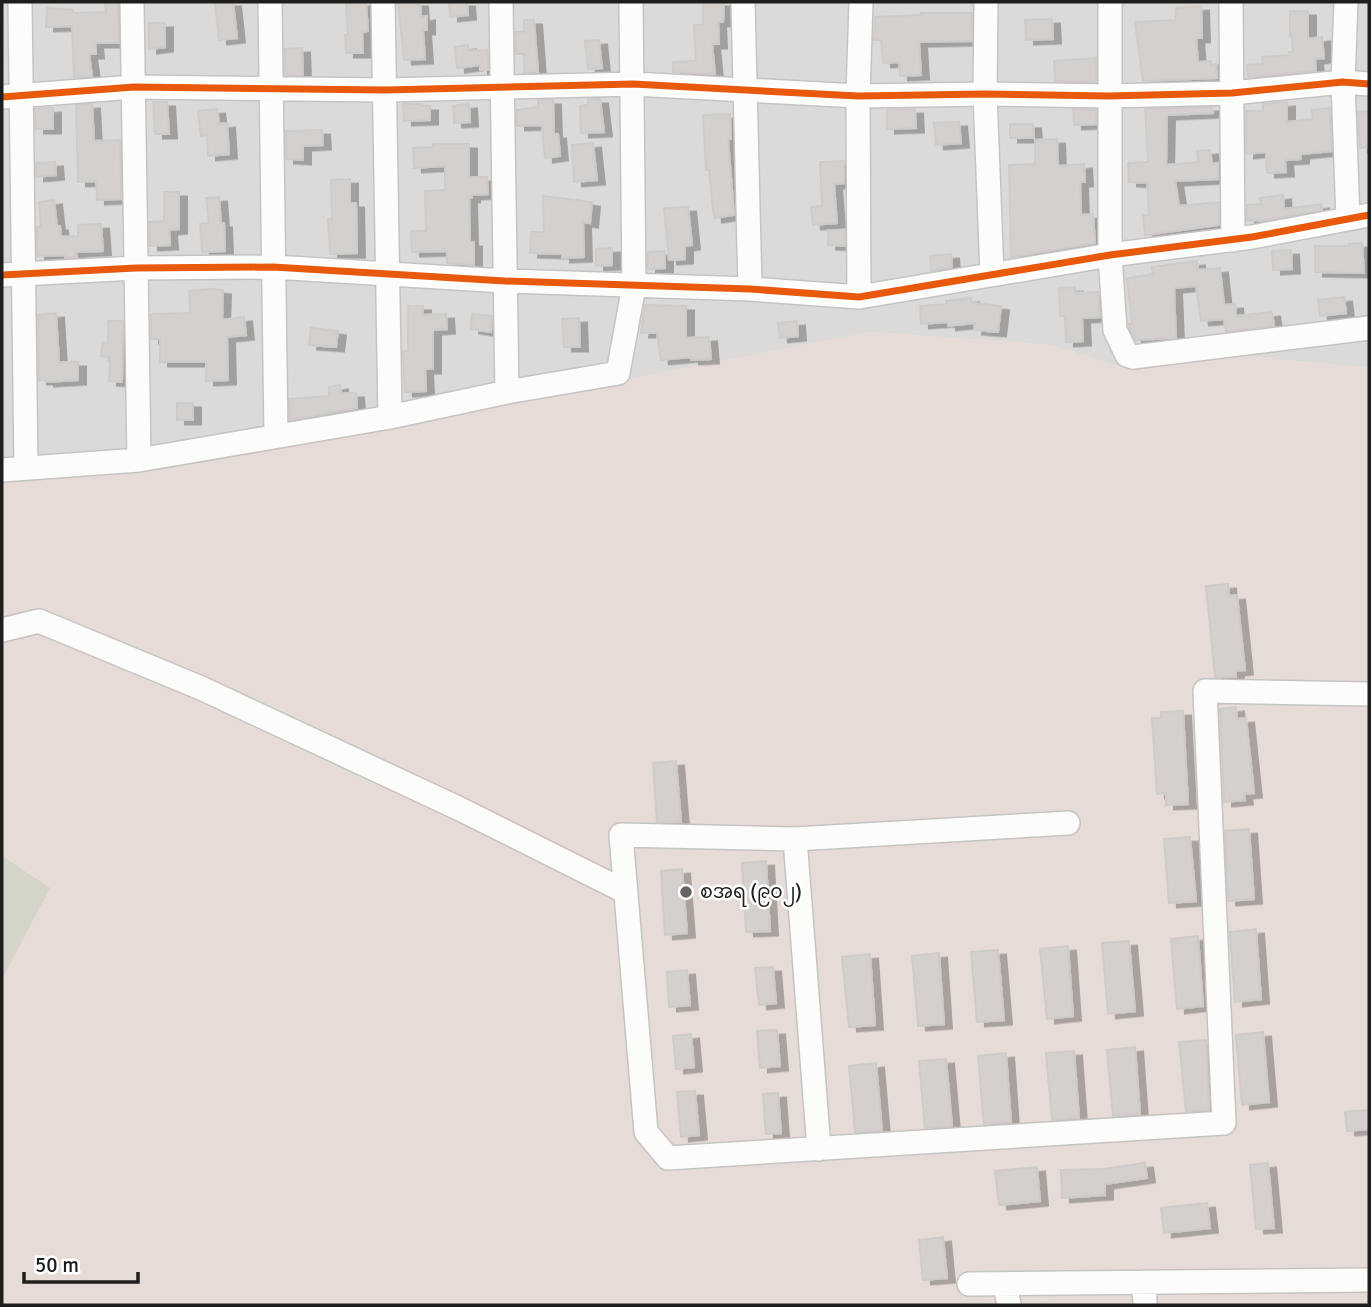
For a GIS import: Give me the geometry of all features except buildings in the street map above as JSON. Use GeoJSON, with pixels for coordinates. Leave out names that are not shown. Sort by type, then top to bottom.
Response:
{"type":"FeatureCollection","features":[{"type":"Feature","properties":{"kind":"street"},"geometry":{"type":"LineString","coordinates":[[20,2],[11,97],[13,274],[26,468]]}},
{"type":"Feature","properties":{"kind":"street"},"geometry":{"type":"LineString","coordinates":[[132,2],[139,460]]}},
{"type":"Feature","properties":{"kind":"street"},"geometry":{"type":"LineString","coordinates":[[270,2],[276,436]]}},
{"type":"Feature","properties":{"kind":"street"},"geometry":{"type":"LineString","coordinates":[[383,2],[390,417]]}},
{"type":"Feature","properties":{"kind":"street"},"geometry":{"type":"LineString","coordinates":[[501,2],[507,392]]}},
{"type":"Feature","properties":{"kind":"street"},"geometry":{"type":"LineString","coordinates":[[2,470],[139,460],[390,417],[507,392],[618,373],[634,286],[631,2]]}},
{"type":"Feature","properties":{"kind":"street"},"geometry":{"type":"LineString","coordinates":[[743,2],[750,289]]}},
{"type":"Feature","properties":{"kind":"street"},"geometry":{"type":"LineString","coordinates":[[859,297],[858,96],[861,2]]}},
{"type":"Feature","properties":{"kind":"street"},"geometry":{"type":"LineString","coordinates":[[986,2],[985,94],[992,274]]}},
{"type":"Feature","properties":{"kind":"street"},"geometry":{"type":"LineString","coordinates":[[1110,2],[1110,255],[1115,330],[1127,355],[1133,357],[1369,328]]}},
{"type":"Feature","properties":{"kind":"street"},"geometry":{"type":"LineString","coordinates":[[1231,2],[1233,240]]}},
{"type":"Feature","properties":{"kind":"street"},"geometry":{"type":"LineString","coordinates":[[13,274],[136,268],[273,267],[505,281],[750,289],[859,297],[1110,255],[1233,240],[1359,217],[1343,82],[1346,2]]}},
{"type":"Feature","properties":{"kind":"street"},"geometry":{"type":"LineString","coordinates":[[11,97],[134,88],[385,90],[633,84],[858,96],[1108,96],[1232,93],[1343,82],[1369,84]]}},
{"type":"Feature","properties":{"kind":"street"},"geometry":{"type":"LineString","coordinates":[[2,630],[39,621],[201,688],[460,809],[626,892]]}},
{"type":"Feature","properties":{"kind":"street"},"geometry":{"type":"LineString","coordinates":[[1068,823],[794,839],[621,835],[646,1132],[668,1158],[1224,1123],[1205,691],[1369,694]]}},
{"type":"Feature","properties":{"kind":"street"},"geometry":{"type":"LineString","coordinates":[[794,839],[818,1149]]}},
{"type":"Feature","properties":{"kind":"street"},"geometry":{"type":"LineString","coordinates":[[969,1284],[1007,1295],[1144,1282],[1369,1280]]}},
{"type":"Feature","properties":{"kind":"street"},"geometry":{"type":"LineString","coordinates":[[1144,1282],[1145,1305]]}},
{"type":"Feature","properties":{"kind":"shaded area"},"geometry":{"type":"Polygon","coordinates":[[[2,2],[1369,2],[1369,368],[1245,356],[1123,368],[1050,345],[871,332],[374,429],[2,480],[2,2]]]}},
{"type":"Feature","properties":{"kind":"shaded area","name":"စအရ (၉၀၂)"},"geometry":{"type":"Polygon","coordinates":[[[871,332],[1050,345],[1123,368],[1245,356],[1369,368],[1369,1305],[2,1305],[2,480],[374,429],[871,332]]]}},
{"type":"Feature","properties":{"kind":"shaded area"},"geometry":{"type":"Polygon","coordinates":[[[2,856],[50,888],[2,979],[2,856]]]}},
{"type":"Feature","properties":{"kind":"cycle path"},"geometry":{"type":"LineString","coordinates":[[2,97],[134,87],[385,90],[633,84],[858,96],[1109,96],[1232,93],[1343,82],[1369,84]]}},
{"type":"Feature","properties":{"kind":"cycle path"},"geometry":{"type":"LineString","coordinates":[[2,275],[136,268],[273,267],[505,281],[750,289],[859,297],[1110,255],[1252,237],[1369,215]]}},
{"type":"Feature","properties":{"kind":"place","name":"စအရ (၉၀၂)"},"geometry":{"type":"Point","coordinates":[686,892]}}]}
